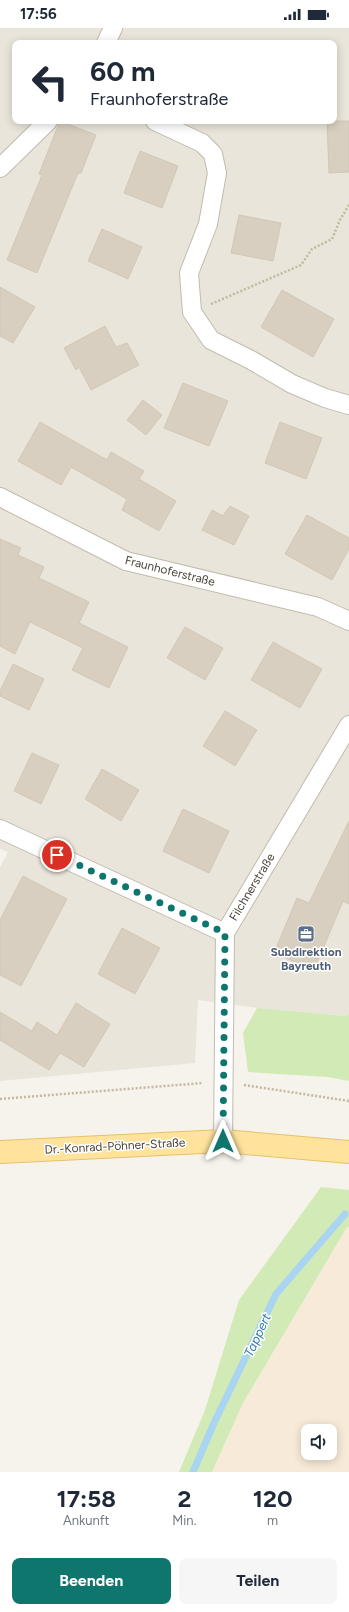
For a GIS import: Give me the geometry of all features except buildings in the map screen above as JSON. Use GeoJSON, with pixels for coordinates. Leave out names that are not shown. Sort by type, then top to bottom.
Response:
{"type":"FeatureCollection","features":[{"type":"Feature","properties":{"kind":"main road","name":"Dr.-Konrad-Pöhner-Straße"},"geometry":{"type":"LineString","coordinates":[[0,1152],[223,1141],[349,1152]]}},
{"type":"Feature","properties":{"kind":"street"},"geometry":{"type":"LineString","coordinates":[[107,40],[113,28]]}},
{"type":"Feature","properties":{"kind":"street"},"geometry":{"type":"LineString","coordinates":[[0,168],[45,124]]}},
{"type":"Feature","properties":{"kind":"street"},"geometry":{"type":"LineString","coordinates":[[161,124],[202,143],[213,154],[217,173],[208,224],[189,273],[192,312],[211,340],[251,360],[292,384],[325,398],[349,405]]}},
{"type":"Feature","properties":{"kind":"street","name":"Fraunhoferstraße"},"geometry":{"type":"LineString","coordinates":[[0,497],[126,561],[318,607],[349,621]]}},
{"type":"Feature","properties":{"kind":"street","name":"Filchnerstraße"},"geometry":{"type":"LineString","coordinates":[[223,1141],[222,1082],[225,933],[349,725]]}},
{"type":"Feature","properties":{"kind":"street"},"geometry":{"type":"LineString","coordinates":[[0,829],[225,933]]}},
{"type":"Feature","properties":{"kind":"path"},"geometry":{"type":"LineString","coordinates":[[192,312],[302,265],[312,249],[332,239],[340,220],[349,205]]}},
{"type":"Feature","properties":{"kind":"path"},"geometry":{"type":"LineString","coordinates":[[0,1099],[222,1082],[349,1101]]}},
{"type":"Feature","properties":{"kind":"shaded area"},"geometry":{"type":"Polygon","coordinates":[[[0,28],[349,28],[349,1013],[346,1016],[257,1008],[198,1000],[195,1063],[0,1081],[0,867],[8,852],[0,849],[0,28]]]}},
{"type":"Feature","properties":{"kind":"shaded area"},"geometry":{"type":"Polygon","coordinates":[[[347,1227],[349,1227],[349,1472],[212,1472],[243,1403],[347,1227]]]}},
{"type":"Feature","properties":{"kind":"green space"},"geometry":{"type":"Polygon","coordinates":[[[257,1008],[346,1016],[349,1013],[349,1081],[328,1077],[248,1072],[243,1033],[257,1008]]]}},
{"type":"Feature","properties":{"kind":"green space"},"geometry":{"type":"Polygon","coordinates":[[[321,1187],[349,1190],[349,1227],[347,1227],[243,1403],[212,1472],[179,1472],[205,1410],[239,1300],[321,1187]]]}},
{"type":"Feature","properties":{"kind":"waterway","name":"Tappert"},"geometry":{"type":"LineString","coordinates":[[193,1472],[214,1423],[276,1294],[345,1214]]}},
{"type":"Feature","properties":{"kind":"place","name":"Subdirektion Bayreuth"},"geometry":{"type":"Point","coordinates":[306,934]}},
{"type":"Feature","properties":{"kind":"route"},"geometry":{"type":"LineString","coordinates":[[57,855],[225,933],[222,1082],[223,1141]]}}]}
